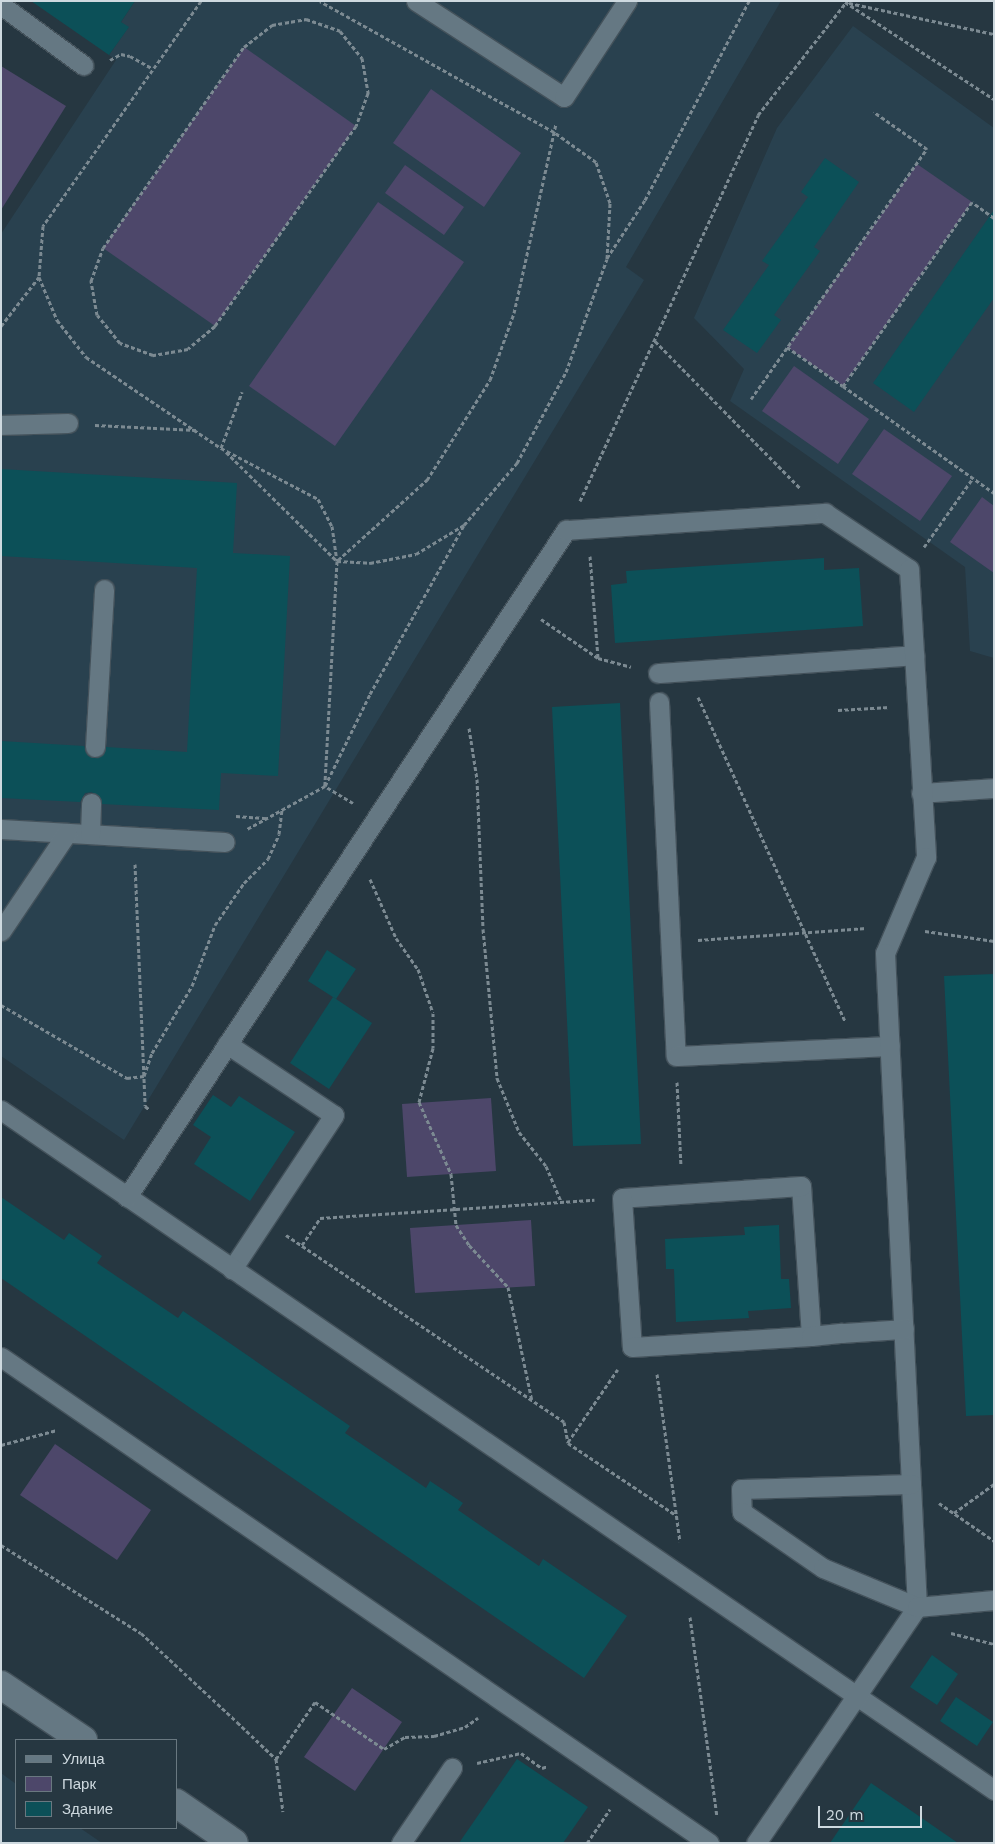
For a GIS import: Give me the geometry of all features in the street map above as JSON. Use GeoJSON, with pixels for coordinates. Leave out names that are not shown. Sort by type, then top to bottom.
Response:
{"type":"FeatureCollection","features":[{"type":"Feature","properties":{"kind":"street"},"geometry":{"type":"LineString","coordinates":[[1,1685],[82,1739]]}},
{"type":"Feature","properties":{"kind":"street"},"geometry":{"type":"LineString","coordinates":[[178,1804],[234,1843]]}},
{"type":"Feature","properties":{"kind":"lane"},"geometry":{"type":"LineString","coordinates":[[416,1],[564,97],[627,1]]}},
{"type":"Feature","properties":{"kind":"lane"},"geometry":{"type":"LineString","coordinates":[[1,5],[83,65]]}},
{"type":"Feature","properties":{"kind":"lane"},"geometry":{"type":"LineString","coordinates":[[1,426],[68,423]]}},
{"type":"Feature","properties":{"kind":"lane"},"geometry":{"type":"LineString","coordinates":[[127,1197],[566,530],[825,513],[909,569],[926,857],[885,953],[917,1607],[756,1843]]}},
{"type":"Feature","properties":{"kind":"lane"},"geometry":{"type":"LineString","coordinates":[[94,747],[104,589]]}},
{"type":"Feature","properties":{"kind":"lane"},"geometry":{"type":"LineString","coordinates":[[658,673],[914,655]]}},
{"type":"Feature","properties":{"kind":"lane"},"geometry":{"type":"LineString","coordinates":[[659,702],[676,1056],[890,1046]]}},
{"type":"Feature","properties":{"kind":"lane"},"geometry":{"type":"LineString","coordinates":[[922,793],[994,788]]}},
{"type":"Feature","properties":{"kind":"lane"},"geometry":{"type":"LineString","coordinates":[[90,834],[91,803]]}},
{"type":"Feature","properties":{"kind":"lane"},"geometry":{"type":"LineString","coordinates":[[1,829],[225,842]]}},
{"type":"Feature","properties":{"kind":"lane"},"geometry":{"type":"LineString","coordinates":[[1,931],[67,833]]}},
{"type":"Feature","properties":{"kind":"lane"},"geometry":{"type":"LineString","coordinates":[[227,1044],[334,1115],[232,1269]]}},
{"type":"Feature","properties":{"kind":"lane"},"geometry":{"type":"LineString","coordinates":[[1,1110],[994,1790]]}},
{"type":"Feature","properties":{"kind":"lane"},"geometry":{"type":"LineString","coordinates":[[811,1336],[801,1186],[622,1198],[632,1347],[811,1336],[904,1329]]}},
{"type":"Feature","properties":{"kind":"lane"},"geometry":{"type":"LineString","coordinates":[[1,1357],[710,1843]]}},
{"type":"Feature","properties":{"kind":"lane"},"geometry":{"type":"LineString","coordinates":[[911,1484],[741,1489],[742,1512],[823,1568],[917,1607],[994,1600]]}},
{"type":"Feature","properties":{"kind":"lane"},"geometry":{"type":"LineString","coordinates":[[401,1843],[452,1768]]}},
{"type":"Feature","properties":{"kind":"path"},"geometry":{"type":"LineString","coordinates":[[201,1],[43,226],[39,277],[57,320],[86,357],[222,448],[318,498],[332,526],[337,561],[325,786]]}},
{"type":"Feature","properties":{"kind":"path"},"geometry":{"type":"LineString","coordinates":[[320,1],[554,132],[596,162],[610,203],[607,259]]}},
{"type":"Feature","properties":{"kind":"path"},"geometry":{"type":"LineString","coordinates":[[225,842],[325,786],[370,694],[464,525],[517,463],[562,380],[607,259],[645,200],[749,1]]}},
{"type":"Feature","properties":{"kind":"path"},"geometry":{"type":"LineString","coordinates":[[846,2],[994,34]]}},
{"type":"Feature","properties":{"kind":"path"},"geometry":{"type":"LineString","coordinates":[[846,2],[994,99]]}},
{"type":"Feature","properties":{"kind":"path"},"geometry":{"type":"LineString","coordinates":[[566,530],[758,115],[846,2]]}},
{"type":"Feature","properties":{"kind":"path"},"geometry":{"type":"LineString","coordinates":[[306,19],[340,31],[362,58],[368,93],[356,126],[215,326],[188,349],[153,355],[120,343],[108,329],[97,315],[91,281],[103,248],[244,47],[272,25],[306,19]]}},
{"type":"Feature","properties":{"kind":"path"},"geometry":{"type":"LineString","coordinates":[[83,65],[95,66],[121,54],[153,69]]}},
{"type":"Feature","properties":{"kind":"path"},"geometry":{"type":"LineString","coordinates":[[337,561],[427,480],[490,380],[514,313],[554,132],[564,97]]}},
{"type":"Feature","properties":{"kind":"path"},"geometry":{"type":"LineString","coordinates":[[751,398],[927,149],[874,112]]}},
{"type":"Feature","properties":{"kind":"path"},"geometry":{"type":"LineString","coordinates":[[843,386],[972,202],[994,218]]}},
{"type":"Feature","properties":{"kind":"path"},"geometry":{"type":"LineString","coordinates":[[1,326],[39,277]]}},
{"type":"Feature","properties":{"kind":"path"},"geometry":{"type":"LineString","coordinates":[[655,340],[825,513]]}},
{"type":"Feature","properties":{"kind":"path"},"geometry":{"type":"LineString","coordinates":[[787,348],[994,493]]}},
{"type":"Feature","properties":{"kind":"path"},"geometry":{"type":"LineString","coordinates":[[222,448],[242,392]]}},
{"type":"Feature","properties":{"kind":"path"},"geometry":{"type":"LineString","coordinates":[[68,423],[197,430]]}},
{"type":"Feature","properties":{"kind":"path"},"geometry":{"type":"LineString","coordinates":[[222,448],[337,561],[370,563],[416,554],[464,525]]}},
{"type":"Feature","properties":{"kind":"path"},"geometry":{"type":"LineString","coordinates":[[929,541],[973,478]]}},
{"type":"Feature","properties":{"kind":"path"},"geometry":{"type":"LineString","coordinates":[[589,529],[598,658]]}},
{"type":"Feature","properties":{"kind":"path"},"geometry":{"type":"LineString","coordinates":[[518,604],[598,658],[658,673]]}},
{"type":"Feature","properties":{"kind":"path"},"geometry":{"type":"LineString","coordinates":[[686,671],[857,1048]]}},
{"type":"Feature","properties":{"kind":"path"},"geometry":{"type":"LineString","coordinates":[[462,688],[477,779],[483,929],[497,1078],[518,1132],[546,1166],[561,1202]]}},
{"type":"Feature","properties":{"kind":"path"},"geometry":{"type":"LineString","coordinates":[[838,710],[916,706]]}},
{"type":"Feature","properties":{"kind":"path"},"geometry":{"type":"LineString","coordinates":[[325,786],[377,817]]}},
{"type":"Feature","properties":{"kind":"path"},"geometry":{"type":"LineString","coordinates":[[144,1076],[152,1053],[192,986],[215,925],[244,883],[268,859],[279,834],[282,810]]}},
{"type":"Feature","properties":{"kind":"path"},"geometry":{"type":"LineString","coordinates":[[134,837],[145,1106],[174,1125]]}},
{"type":"Feature","properties":{"kind":"path"},"geometry":{"type":"LineString","coordinates":[[357,848],[396,938],[418,969],[432,1013],[433,1048],[419,1102],[451,1174],[456,1224],[469,1245],[508,1287],[532,1401]]}},
{"type":"Feature","properties":{"kind":"path"},"geometry":{"type":"LineString","coordinates":[[670,942],[896,927],[994,941]]}},
{"type":"Feature","properties":{"kind":"path"},"geometry":{"type":"LineString","coordinates":[[1,1005],[127,1078],[144,1076]]}},
{"type":"Feature","properties":{"kind":"path"},"geometry":{"type":"LineString","coordinates":[[676,1056],[683,1194]]}},
{"type":"Feature","properties":{"kind":"path"},"geometry":{"type":"LineString","coordinates":[[302,1245],[320,1218],[622,1198]]}},
{"type":"Feature","properties":{"kind":"path"},"geometry":{"type":"LineString","coordinates":[[265,1220],[564,1422],[568,1443],[676,1515]]}},
{"type":"Feature","properties":{"kind":"path"},"geometry":{"type":"LineString","coordinates":[[568,1443],[616,1371]]}},
{"type":"Feature","properties":{"kind":"path"},"geometry":{"type":"LineString","coordinates":[[1,1445],[94,1420]]}},
{"type":"Feature","properties":{"kind":"path"},"geometry":{"type":"LineString","coordinates":[[911,1484],[994,1542]]}},
{"type":"Feature","properties":{"kind":"path"},"geometry":{"type":"LineString","coordinates":[[954,1514],[994,1484]]}},
{"type":"Feature","properties":{"kind":"path"},"geometry":{"type":"LineString","coordinates":[[1,1545],[141,1632],[276,1759],[283,1812]]}},
{"type":"Feature","properties":{"kind":"path"},"geometry":{"type":"LineString","coordinates":[[276,1759],[315,1702],[384,1749],[405,1736],[434,1736],[465,1727],[502,1700]]}},
{"type":"Feature","properties":{"kind":"path"},"geometry":{"type":"LineString","coordinates":[[452,1768],[521,1753],[542,1768],[588,1760]]}},
{"type":"Feature","properties":{"kind":"path"},"geometry":{"type":"LineString","coordinates":[[587,1843],[626,1786]]}},
{"type":"Feature","properties":{"kind":"shaded area"},"geometry":{"type":"Polygon","coordinates":[[[135,1],[781,1],[626,267],[644,280],[124,1140],[1,1056],[1,234],[116,60],[109,55],[128,28],[121,22],[135,1]]]}},
{"type":"Feature","properties":{"kind":"shaded area"},"geometry":{"type":"Polygon","coordinates":[[[853,26],[994,128],[994,658],[970,651],[965,567],[730,401],[744,369],[694,318],[777,128],[853,26]]]}},
{"type":"Feature","properties":{"kind":"shaded area"},"geometry":{"type":"Polygon","coordinates":[[[1,1773],[15,1783],[15,1829],[81,1829],[102,1843],[1,1843],[1,1773]]]}},
{"type":"Feature","properties":{"kind":"green space"},"geometry":{"type":"Polygon","coordinates":[[[244,47],[356,126],[215,326],[103,248],[244,47]]]}},
{"type":"Feature","properties":{"kind":"green space"},"geometry":{"type":"Polygon","coordinates":[[[1,66],[66,106],[1,210],[1,66]]]}},
{"type":"Feature","properties":{"kind":"green space"},"geometry":{"type":"Polygon","coordinates":[[[431,89],[521,153],[484,207],[393,143],[431,89]]]}},
{"type":"Feature","properties":{"kind":"green space"},"geometry":{"type":"Polygon","coordinates":[[[917,164],[972,202],[843,386],[787,347],[917,164]]]}},
{"type":"Feature","properties":{"kind":"green space"},"geometry":{"type":"Polygon","coordinates":[[[405,165],[464,207],[444,235],[385,193],[405,165]]]}},
{"type":"Feature","properties":{"kind":"green space"},"geometry":{"type":"Polygon","coordinates":[[[378,202],[464,262],[335,446],[249,386],[378,202]]]}},
{"type":"Feature","properties":{"kind":"green space"},"geometry":{"type":"Polygon","coordinates":[[[794,366],[869,419],[838,464],[762,411],[794,366]]]}},
{"type":"Feature","properties":{"kind":"green space"},"geometry":{"type":"Polygon","coordinates":[[[884,429],[952,476],[920,521],[852,474],[884,429]]]}},
{"type":"Feature","properties":{"kind":"green space"},"geometry":{"type":"Polygon","coordinates":[[[982,497],[994,506],[994,573],[950,542],[982,497]]]}},
{"type":"Feature","properties":{"kind":"green space"},"geometry":{"type":"Polygon","coordinates":[[[491,1098],[496,1171],[407,1177],[402,1104],[491,1098]]]}},
{"type":"Feature","properties":{"kind":"green space"},"geometry":{"type":"Polygon","coordinates":[[[531,1220],[535,1286],[415,1293],[410,1228],[531,1220]]]}},
{"type":"Feature","properties":{"kind":"green space"},"geometry":{"type":"Polygon","coordinates":[[[55,1444],[151,1510],[117,1560],[20,1495],[55,1444]]]}},
{"type":"Feature","properties":{"kind":"green space"},"geometry":{"type":"Polygon","coordinates":[[[352,1688],[402,1722],[355,1791],[304,1757],[352,1688]]]}},
{"type":"Feature","properties":{"kind":"building"},"geometry":{"type":"Polygon","coordinates":[[[31,1],[135,1],[121,22],[129,27],[109,55],[31,1]]]}},
{"type":"Feature","properties":{"kind":"building"},"geometry":{"type":"Polygon","coordinates":[[[825,158],[859,182],[814,247],[820,251],[774,315],[781,320],[757,353],[723,330],[769,265],[762,261],[808,197],[801,192],[825,158]]]}},
{"type":"Feature","properties":{"kind":"building"},"geometry":{"type":"Polygon","coordinates":[[[994,210],[994,298],[914,412],[873,383],[994,210]]]}},
{"type":"Feature","properties":{"kind":"building"},"geometry":{"type":"Polygon","coordinates":[[[1,469],[237,483],[233,553],[290,556],[278,776],[221,773],[219,810],[102,804],[92,792],[85,793],[80,802],[1,798],[1,741],[84,746],[88,756],[95,758],[106,747],[187,752],[197,568],[1,556],[1,469]]]}},
{"type":"Feature","properties":{"kind":"building"},"geometry":{"type":"Polygon","coordinates":[[[824,558],[824,570],[859,568],[863,626],[615,643],[611,585],[627,583],[626,571],[824,558]]]}},
{"type":"Feature","properties":{"kind":"building"},"geometry":{"type":"Polygon","coordinates":[[[620,703],[641,1144],[573,1146],[552,707],[620,703]]]}},
{"type":"Feature","properties":{"kind":"building"},"geometry":{"type":"Polygon","coordinates":[[[327,950],[356,969],[336,999],[308,981],[327,950]]]}},
{"type":"Feature","properties":{"kind":"building"},"geometry":{"type":"Polygon","coordinates":[[[994,974],[994,1415],[966,1416],[944,976],[994,974]]]}},
{"type":"Feature","properties":{"kind":"building"},"geometry":{"type":"Polygon","coordinates":[[[333,997],[372,1023],[329,1089],[290,1063],[333,997]]]}},
{"type":"Feature","properties":{"kind":"building"},"geometry":{"type":"Polygon","coordinates":[[[213,1095],[231,1107],[239,1096],[295,1132],[250,1201],[194,1164],[211,1137],[193,1125],[213,1095]]]}},
{"type":"Feature","properties":{"kind":"building"},"geometry":{"type":"Polygon","coordinates":[[[1,1197],[64,1240],[69,1233],[102,1256],[97,1263],[178,1318],[183,1311],[350,1426],[345,1433],[426,1488],[430,1481],[463,1503],[458,1510],[539,1566],[543,1559],[627,1616],[584,1678],[1,1278],[1,1197]]]}},
{"type":"Feature","properties":{"kind":"building"},"geometry":{"type":"Polygon","coordinates":[[[779,1225],[781,1279],[789,1279],[791,1308],[748,1311],[749,1318],[676,1322],[674,1269],[666,1269],[665,1239],[745,1235],[744,1227],[779,1225]]]}},
{"type":"Feature","properties":{"kind":"building"},"geometry":{"type":"Polygon","coordinates":[[[932,1655],[958,1674],[937,1705],[910,1687],[932,1655]]]}},
{"type":"Feature","properties":{"kind":"building"},"geometry":{"type":"Polygon","coordinates":[[[956,1697],[993,1722],[977,1746],[940,1721],[956,1697]]]}},
{"type":"Feature","properties":{"kind":"building"},"geometry":{"type":"Polygon","coordinates":[[[517,1759],[588,1807],[563,1843],[459,1843],[517,1759]]]}},
{"type":"Feature","properties":{"kind":"building"},"geometry":{"type":"Polygon","coordinates":[[[871,1783],[958,1843],[830,1843],[871,1783]]]}}]}
